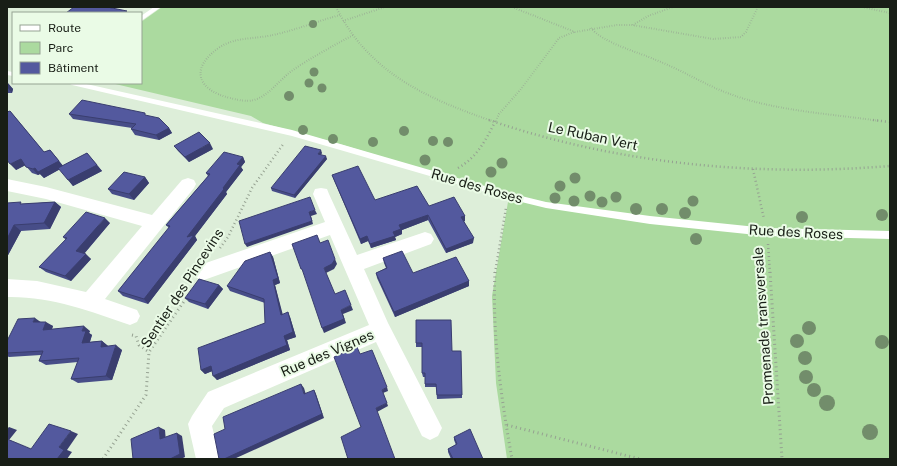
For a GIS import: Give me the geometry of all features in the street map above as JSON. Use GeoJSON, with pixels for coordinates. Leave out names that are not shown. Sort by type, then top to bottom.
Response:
{"type":"FeatureCollection","features":[{"type":"Feature","properties":{"kind":"street"},"geometry":{"type":"LineString","coordinates":[[90,302],[188,184]]}},
{"type":"Feature","properties":{"kind":"street"},"geometry":{"type":"LineString","coordinates":[[7,185],[46,193],[155,223]]}},
{"type":"Feature","properties":{"kind":"street","name":"Rue des Vignes"},"geometry":{"type":"LineString","coordinates":[[208,459],[200,424],[216,400],[381,330],[321,194]]}},
{"type":"Feature","properties":{"kind":"street"},"geometry":{"type":"LineString","coordinates":[[204,272],[335,226]]}},
{"type":"Feature","properties":{"kind":"street"},"geometry":{"type":"LineString","coordinates":[[352,265],[425,239]]}},
{"type":"Feature","properties":{"kind":"street"},"geometry":{"type":"LineString","coordinates":[[7,288],[23,287],[90,302],[130,316]]}},
{"type":"Feature","properties":{"kind":"street"},"geometry":{"type":"LineString","coordinates":[[381,330],[430,428]]}},
{"type":"Feature","properties":{"kind":"lane"},"geometry":{"type":"LineString","coordinates":[[142,18],[158,7]]}},
{"type":"Feature","properties":{"kind":"lane","name":"Rue des Roses"},"geometry":{"type":"LineString","coordinates":[[76,84],[292,133],[509,196],[594,213],[767,232],[890,235]]}},
{"type":"Feature","properties":{"kind":"path","name":"Le Ruban Vert"},"geometry":{"type":"LineString","coordinates":[[336,7],[352,35],[378,62],[415,89],[496,123],[563,141],[627,155],[709,166],[784,170],[852,169],[890,166]]}},
{"type":"Feature","properties":{"kind":"path"},"geometry":{"type":"LineString","coordinates":[[343,21],[385,7]]}},
{"type":"Feature","properties":{"kind":"path"},"geometry":{"type":"LineString","coordinates":[[512,7],[575,32]]}},
{"type":"Feature","properties":{"kind":"path"},"geometry":{"type":"LineString","coordinates":[[632,25],[648,16],[673,7]]}},
{"type":"Feature","properties":{"kind":"path"},"geometry":{"type":"LineString","coordinates":[[442,176],[469,162],[485,142],[496,123],[499,114],[559,38],[591,28],[632,25],[713,39],[729,39],[741,37],[746,32],[758,7]]}},
{"type":"Feature","properties":{"kind":"path"},"geometry":{"type":"LineString","coordinates":[[862,7],[890,13]]}},
{"type":"Feature","properties":{"kind":"path"},"geometry":{"type":"LineString","coordinates":[[340,16],[316,21],[275,34],[244,39],[225,45],[215,51],[203,65],[200,78],[202,83],[208,90],[215,94],[240,100],[255,100],[261,98],[274,84],[298,67],[352,35]]}},
{"type":"Feature","properties":{"kind":"path"},"geometry":{"type":"LineString","coordinates":[[591,28],[594,34],[614,44],[675,67],[707,85],[732,95],[775,106],[890,122]]}},
{"type":"Feature","properties":{"kind":"path","name":"Sentier des Pincevins"},"geometry":{"type":"LineString","coordinates":[[103,459],[146,395],[149,352],[228,237],[252,188],[292,133]]}},
{"type":"Feature","properties":{"kind":"path","name":"Promenade transversale"},"geometry":{"type":"LineString","coordinates":[[753,169],[767,232],[782,459]]}},
{"type":"Feature","properties":{"kind":"path"},"geometry":{"type":"LineString","coordinates":[[509,196],[501,231],[494,280],[498,375],[512,459]]}},
{"type":"Feature","properties":{"kind":"path"},"geometry":{"type":"LineString","coordinates":[[507,425],[640,459]]}},
{"type":"Feature","properties":{"kind":"green space"},"geometry":{"type":"Polygon","coordinates":[[[162,7],[890,7],[890,459],[507,459],[496,383],[492,296],[509,196],[343,145],[263,123],[251,116],[115,84],[142,84],[142,21],[162,7]]]}},
{"type":"Feature","properties":{"kind":"building"},"geometry":{"type":"Polygon","coordinates":[[[74,7],[107,7],[127,11],[126,12],[67,12],[74,7]]]}},
{"type":"Feature","properties":{"kind":"building"},"geometry":{"type":"Polygon","coordinates":[[[82,100],[145,113],[145,115],[159,118],[169,128],[156,135],[131,129],[136,124],[69,114],[82,100]]]}},
{"type":"Feature","properties":{"kind":"building"},"geometry":{"type":"Polygon","coordinates":[[[10,111],[44,152],[50,150],[59,161],[38,172],[35,168],[33,169],[26,167],[21,159],[10,164],[7,160],[7,112],[10,111]]]}},
{"type":"Feature","properties":{"kind":"building"},"geometry":{"type":"Polygon","coordinates":[[[199,132],[210,143],[185,157],[174,146],[199,132]]]}},
{"type":"Feature","properties":{"kind":"building"},"geometry":{"type":"Polygon","coordinates":[[[305,146],[321,150],[318,154],[326,156],[294,195],[271,188],[305,146]]]}},
{"type":"Feature","properties":{"kind":"building"},"geometry":{"type":"Polygon","coordinates":[[[224,152],[243,157],[237,164],[240,165],[223,188],[224,189],[187,237],[194,235],[144,299],[118,291],[170,226],[166,225],[210,174],[206,173],[224,152]]]}},
{"type":"Feature","properties":{"kind":"building"},"geometry":{"type":"Polygon","coordinates":[[[87,153],[97,165],[68,180],[58,168],[87,153]]]}},
{"type":"Feature","properties":{"kind":"building"},"geometry":{"type":"Polygon","coordinates":[[[358,166],[375,200],[417,186],[429,206],[454,197],[465,216],[461,217],[474,238],[446,249],[428,215],[399,225],[401,229],[393,232],[395,236],[370,244],[367,236],[360,239],[332,175],[358,166]]]}},
{"type":"Feature","properties":{"kind":"building"},"geometry":{"type":"Polygon","coordinates":[[[124,172],[145,177],[129,194],[108,189],[124,172]]]}},
{"type":"Feature","properties":{"kind":"building"},"geometry":{"type":"Polygon","coordinates":[[[310,197],[315,210],[309,212],[312,221],[245,244],[239,221],[310,197]]]}},
{"type":"Feature","properties":{"kind":"building"},"geometry":{"type":"Polygon","coordinates":[[[21,202],[20,204],[55,202],[44,223],[14,225],[7,239],[7,203],[21,202]]]}},
{"type":"Feature","properties":{"kind":"building"},"geometry":{"type":"Polygon","coordinates":[[[86,212],[105,218],[76,251],[86,254],[65,276],[39,267],[67,238],[63,237],[86,212]]]}},
{"type":"Feature","properties":{"kind":"building"},"geometry":{"type":"Polygon","coordinates":[[[317,235],[320,243],[328,240],[335,259],[332,264],[324,268],[335,294],[345,290],[351,305],[341,310],[344,319],[322,328],[292,244],[317,235]]]}},
{"type":"Feature","properties":{"kind":"building"},"geometry":{"type":"Polygon","coordinates":[[[402,251],[413,273],[456,257],[469,281],[394,312],[376,273],[387,268],[383,258],[402,251]]]}},
{"type":"Feature","properties":{"kind":"building"},"geometry":{"type":"Polygon","coordinates":[[[270,252],[278,278],[273,280],[281,315],[288,312],[293,332],[284,336],[287,345],[213,376],[211,366],[201,370],[198,348],[265,323],[264,299],[227,286],[245,261],[270,252]]]}},
{"type":"Feature","properties":{"kind":"building"},"geometry":{"type":"Polygon","coordinates":[[[199,279],[219,285],[205,304],[185,298],[199,279]]]}},
{"type":"Feature","properties":{"kind":"building"},"geometry":{"type":"Polygon","coordinates":[[[35,318],[33,322],[46,322],[43,330],[84,326],[82,331],[86,331],[82,343],[102,341],[101,347],[116,345],[106,376],[71,379],[79,358],[39,361],[43,351],[7,353],[7,341],[18,319],[35,318]]]}},
{"type":"Feature","properties":{"kind":"building"},"geometry":{"type":"Polygon","coordinates":[[[416,320],[451,320],[452,351],[461,351],[462,395],[437,395],[436,384],[425,384],[425,373],[422,373],[422,343],[416,343],[416,320]]]}},
{"type":"Feature","properties":{"kind":"building"},"geometry":{"type":"Polygon","coordinates":[[[357,347],[360,354],[372,350],[387,387],[382,390],[387,403],[376,408],[395,459],[348,459],[341,437],[361,427],[334,357],[357,347]]]}},
{"type":"Feature","properties":{"kind":"building"},"geometry":{"type":"Polygon","coordinates":[[[301,384],[304,394],[314,390],[322,414],[224,459],[219,459],[214,434],[225,429],[223,417],[301,384]]]}},
{"type":"Feature","properties":{"kind":"building"},"geometry":{"type":"Polygon","coordinates":[[[49,424],[71,431],[59,447],[64,450],[57,459],[7,459],[7,439],[31,449],[49,424]]]}},
{"type":"Feature","properties":{"kind":"building"},"geometry":{"type":"Polygon","coordinates":[[[159,427],[160,439],[177,433],[180,454],[170,459],[133,459],[131,439],[159,427]]]}},
{"type":"Feature","properties":{"kind":"building"},"geometry":{"type":"Polygon","coordinates":[[[470,429],[483,459],[453,459],[448,449],[457,444],[454,437],[470,429]]]}}]}
